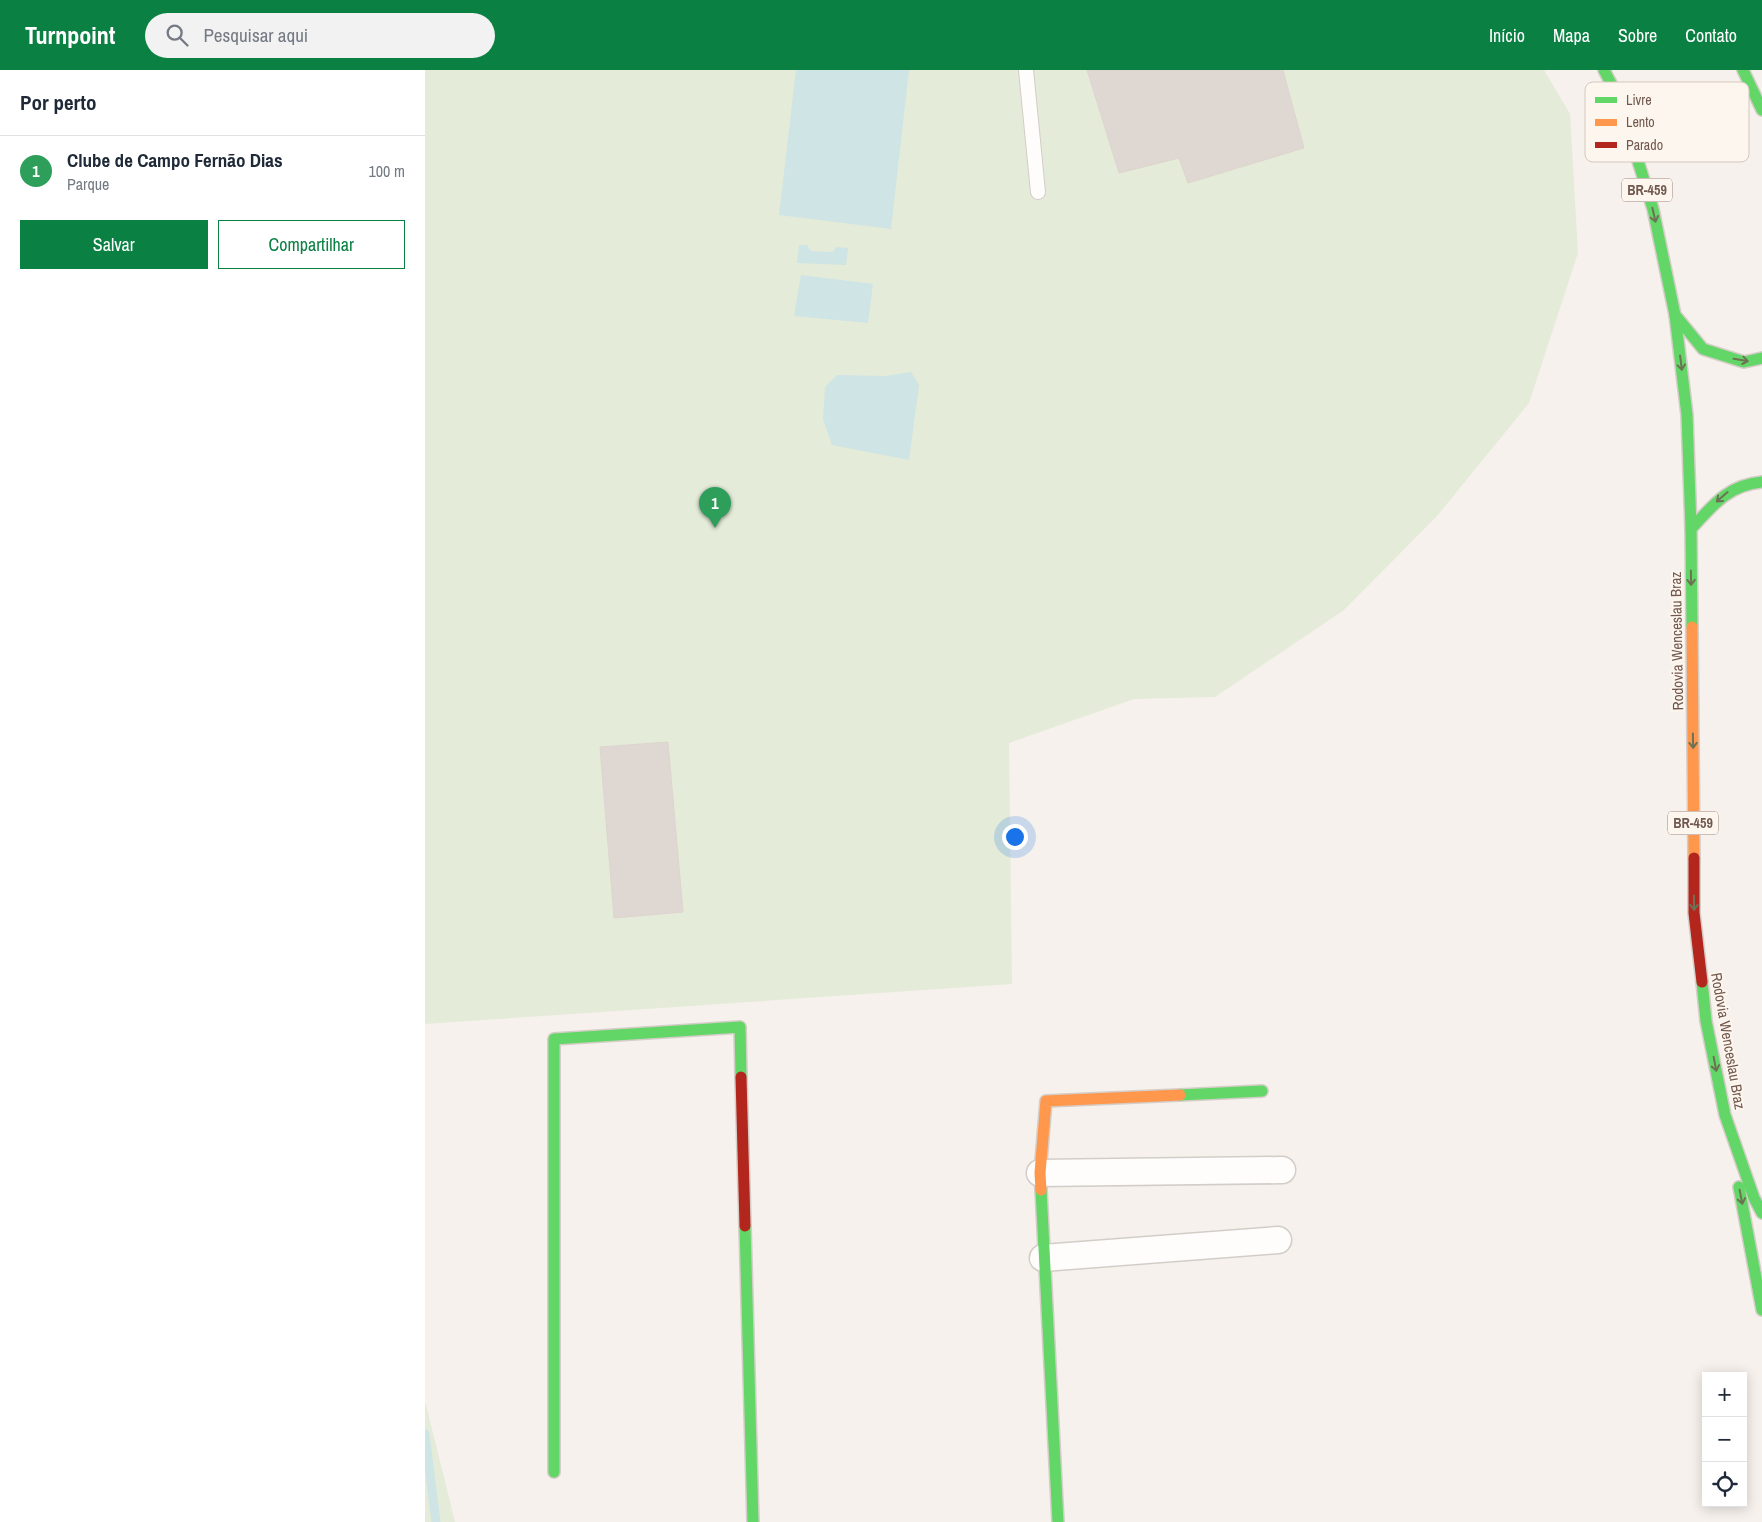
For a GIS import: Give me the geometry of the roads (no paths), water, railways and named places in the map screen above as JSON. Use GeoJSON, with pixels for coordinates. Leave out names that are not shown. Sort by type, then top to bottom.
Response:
{"type":"FeatureCollection","features":[{"type":"Feature","properties":{"kind":"main road","name":"Rodovia Wenceslau Braz"},"geometry":{"type":"LineString","coordinates":[[1604,70],[1610,82]]}},
{"type":"Feature","properties":{"kind":"main road"},"geometry":{"type":"LineString","coordinates":[[1743,70],[1749,82]]}},
{"type":"Feature","properties":{"kind":"main road"},"geometry":{"type":"LineString","coordinates":[[1749,83],[1762,110]]}},
{"type":"Feature","properties":{"kind":"main road","name":"Rodovia Wenceslau Braz"},"geometry":{"type":"LineString","coordinates":[[1638,162],[1653,209],[1675,315],[1687,415],[1691,529],[1694,913],[1706,1021],[1725,1115],[1762,1213]]}},
{"type":"Feature","properties":{"kind":"main road"},"geometry":{"type":"LineString","coordinates":[[1675,315],[1703,349],[1744,362],[1762,358]]}},
{"type":"Feature","properties":{"kind":"main road"},"geometry":{"type":"LineString","coordinates":[[1691,529],[1724,494],[1750,482],[1762,482]]}},
{"type":"Feature","properties":{"kind":"main road"},"geometry":{"type":"LineString","coordinates":[[553,1472],[553,1039],[740,1027],[753,1522]]}},
{"type":"Feature","properties":{"kind":"main road"},"geometry":{"type":"LineString","coordinates":[[1058,1522],[1040,1173],[1046,1101],[1262,1091]]}},
{"type":"Feature","properties":{"kind":"main road"},"geometry":{"type":"LineString","coordinates":[[1725,1115],[1762,1310]]}},
{"type":"Feature","properties":{"kind":"street"},"geometry":{"type":"LineString","coordinates":[[1040,1173],[1282,1170]]}},
{"type":"Feature","properties":{"kind":"street"},"geometry":{"type":"LineString","coordinates":[[1043,1258],[1277,1240]]}},
{"type":"Feature","properties":{"kind":"lane"},"geometry":{"type":"LineString","coordinates":[[1026,70],[1038,192]]}},
{"type":"Feature","properties":{"kind":"waterway"},"geometry":{"type":"LineString","coordinates":[[425,1434],[436,1522]]}},
{"type":"Feature","properties":{"kind":"place","name":"Clube de Campo Fernão Dias"},"geometry":{"type":"Point","coordinates":[715,528]}}]}
